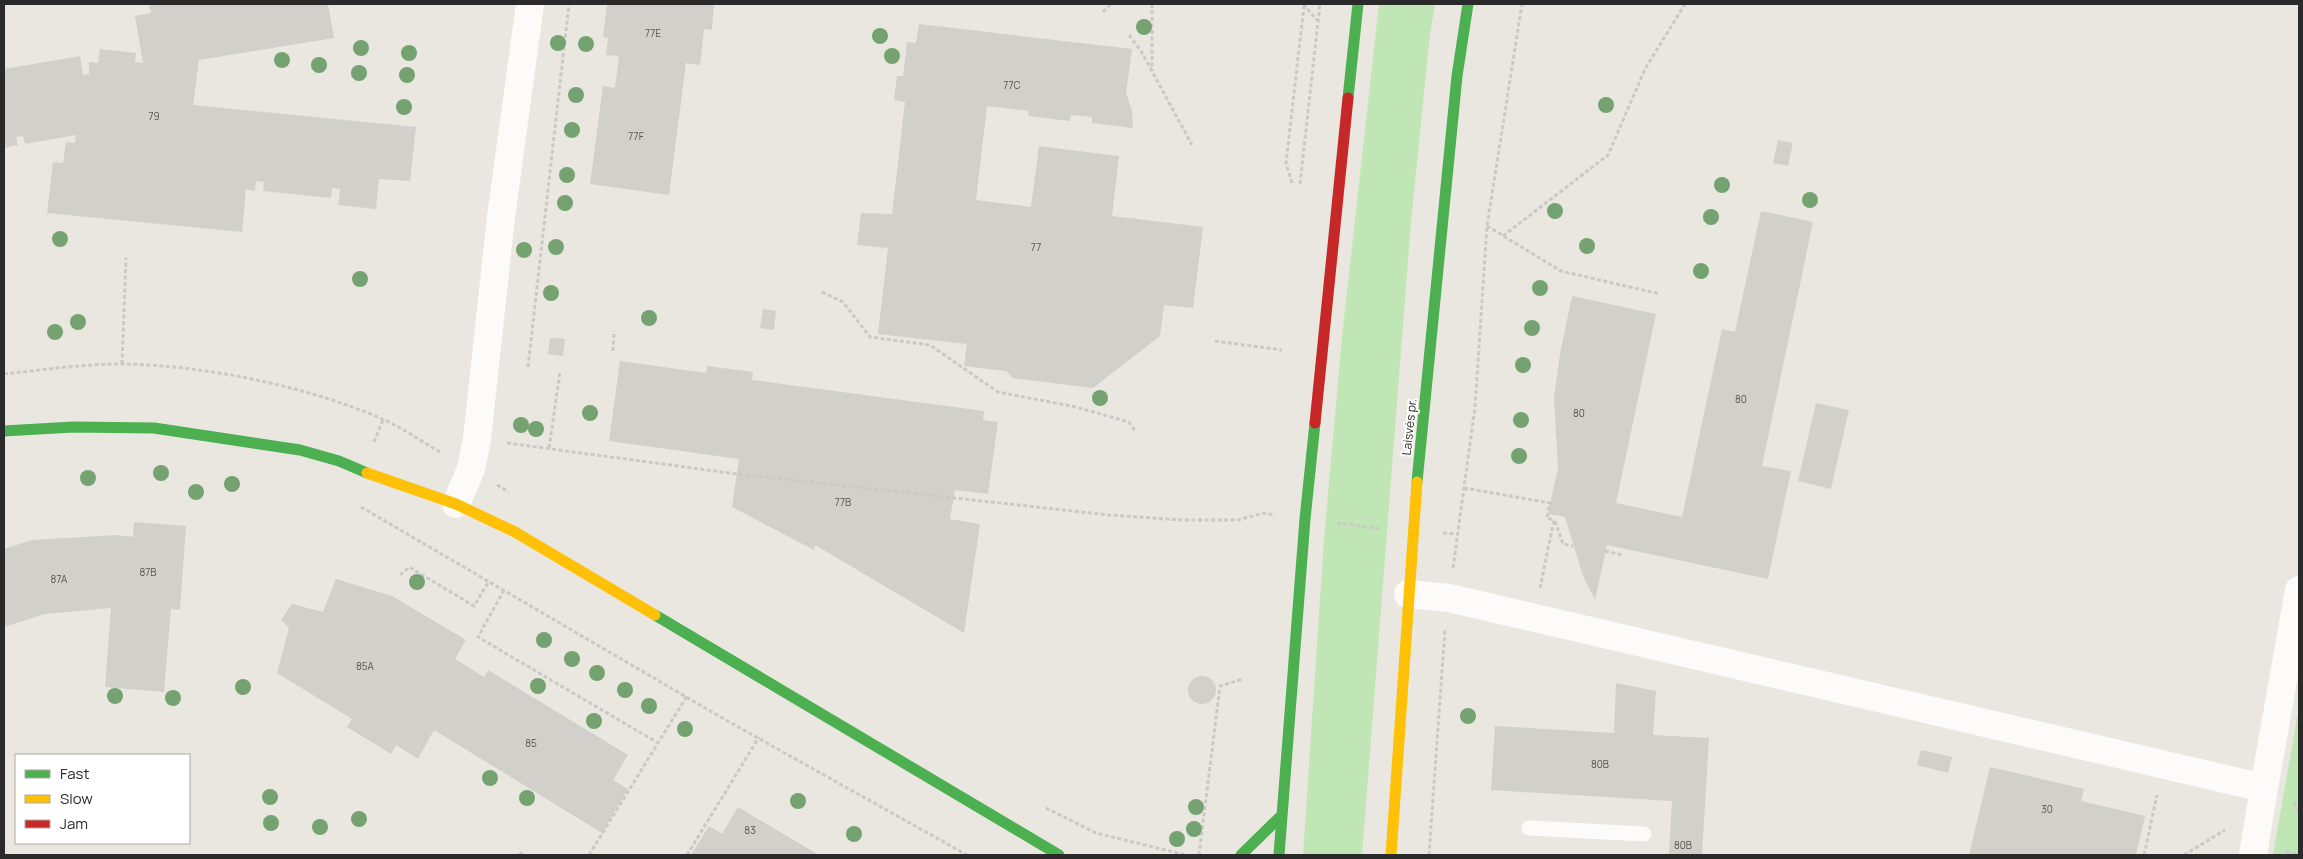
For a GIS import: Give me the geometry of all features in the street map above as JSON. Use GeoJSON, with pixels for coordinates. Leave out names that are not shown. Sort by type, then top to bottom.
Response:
{"type":"FeatureCollection","features":[{"type":"Feature","properties":{"kind":"main road"},"geometry":{"type":"LineString","coordinates":[[1279,855],[1305,519],[1358,4]]}},
{"type":"Feature","properties":{"kind":"main road","name":"Laisvės pr."},"geometry":{"type":"LineString","coordinates":[[1392,855],[1408,594],[1456,86],[1468,4]]}},
{"type":"Feature","properties":{"kind":"main road"},"geometry":{"type":"LineString","coordinates":[[4,431],[73,427],[154,428],[238,439],[300,450],[331,459],[395,484],[456,504],[515,532],[1059,855]]}},
{"type":"Feature","properties":{"kind":"main road"},"geometry":{"type":"LineString","coordinates":[[1241,855],[1282,815]]}},
{"type":"Feature","properties":{"kind":"street"},"geometry":{"type":"LineString","coordinates":[[456,504],[471,469],[477,439],[501,216],[530,4]]}},
{"type":"Feature","properties":{"kind":"street"},"geometry":{"type":"LineString","coordinates":[[2253,855],[2299,590]]}},
{"type":"Feature","properties":{"kind":"street"},"geometry":{"type":"LineString","coordinates":[[1408,594],[1449,598],[2264,788]]}},
{"type":"Feature","properties":{"kind":"lane"},"geometry":{"type":"LineString","coordinates":[[1529,828],[1644,834]]}},
{"type":"Feature","properties":{"kind":"path"},"geometry":{"type":"LineString","coordinates":[[528,367],[569,4]]}},
{"type":"Feature","properties":{"kind":"path"},"geometry":{"type":"LineString","coordinates":[[1103,12],[1111,4]]}},
{"type":"Feature","properties":{"kind":"path"},"geometry":{"type":"LineString","coordinates":[[1152,4],[1152,72]]}},
{"type":"Feature","properties":{"kind":"path"},"geometry":{"type":"LineString","coordinates":[[1300,184],[1320,4]]}},
{"type":"Feature","properties":{"kind":"path"},"geometry":{"type":"LineString","coordinates":[[1429,855],[1431,802],[1449,598],[1475,407],[1487,226],[1522,4]]}},
{"type":"Feature","properties":{"kind":"path"},"geometry":{"type":"LineString","coordinates":[[1503,236],[1608,155],[1644,69],[1685,4]]}},
{"type":"Feature","properties":{"kind":"path"},"geometry":{"type":"LineString","coordinates":[[1303,5],[1318,22]]}},
{"type":"Feature","properties":{"kind":"path"},"geometry":{"type":"LineString","coordinates":[[1292,183],[1286,163],[1303,5]]}},
{"type":"Feature","properties":{"kind":"path"},"geometry":{"type":"LineString","coordinates":[[1129,35],[1152,72],[1192,145]]}},
{"type":"Feature","properties":{"kind":"path"},"geometry":{"type":"LineString","coordinates":[[1487,226],[1561,271],[1660,294]]}},
{"type":"Feature","properties":{"kind":"path"},"geometry":{"type":"LineString","coordinates":[[122,364],[126,258]]}},
{"type":"Feature","properties":{"kind":"path"},"geometry":{"type":"LineString","coordinates":[[822,292],[843,302],[870,337],[930,345],[998,392],[1076,407],[1129,422],[1135,431]]}},
{"type":"Feature","properties":{"kind":"path"},"geometry":{"type":"LineString","coordinates":[[612,350],[614,331]]}},
{"type":"Feature","properties":{"kind":"path"},"geometry":{"type":"LineString","coordinates":[[1215,341],[1282,350]]}},
{"type":"Feature","properties":{"kind":"path"},"geometry":{"type":"LineString","coordinates":[[4,374],[122,364],[170,367],[228,376],[302,392],[383,420],[512,493]]}},
{"type":"Feature","properties":{"kind":"path"},"geometry":{"type":"LineString","coordinates":[[548,448],[560,372]]}},
{"type":"Feature","properties":{"kind":"path"},"geometry":{"type":"LineString","coordinates":[[477,439],[737,474],[1109,515],[1238,520],[1264,513],[1278,515]]}},
{"type":"Feature","properties":{"kind":"path"},"geometry":{"type":"LineString","coordinates":[[1464,488],[1550,503],[1547,518],[1554,520]]}},
{"type":"Feature","properties":{"kind":"path"},"geometry":{"type":"LineString","coordinates":[[358,505],[965,855]]}},
{"type":"Feature","properties":{"kind":"path"},"geometry":{"type":"LineString","coordinates":[[1554,520],[1563,544],[1573,546]]}},
{"type":"Feature","properties":{"kind":"path"},"geometry":{"type":"LineString","coordinates":[[1539,589],[1554,520]]}},
{"type":"Feature","properties":{"kind":"path"},"geometry":{"type":"LineString","coordinates":[[1333,522],[1386,529]]}},
{"type":"Feature","properties":{"kind":"path"},"geometry":{"type":"LineString","coordinates":[[1439,533],[1458,534]]}},
{"type":"Feature","properties":{"kind":"path"},"geometry":{"type":"LineString","coordinates":[[1605,552],[1622,555]]}},
{"type":"Feature","properties":{"kind":"path"},"geometry":{"type":"LineString","coordinates":[[400,575],[409,567],[474,606],[489,581]]}},
{"type":"Feature","properties":{"kind":"path"},"geometry":{"type":"LineString","coordinates":[[504,590],[478,637],[658,743]]}},
{"type":"Feature","properties":{"kind":"path"},"geometry":{"type":"LineString","coordinates":[[1199,855],[1220,686],[1243,679]]}},
{"type":"Feature","properties":{"kind":"path"},"geometry":{"type":"LineString","coordinates":[[589,855],[687,696]]}},
{"type":"Feature","properties":{"kind":"path"},"geometry":{"type":"LineString","coordinates":[[687,855],[759,737]]}},
{"type":"Feature","properties":{"kind":"path"},"geometry":{"type":"LineString","coordinates":[[2144,855],[2164,765]]}},
{"type":"Feature","properties":{"kind":"path"},"geometry":{"type":"LineString","coordinates":[[1044,807],[1096,833],[1186,855]]}},
{"type":"Feature","properties":{"kind":"path"},"geometry":{"type":"LineString","coordinates":[[2184,855],[2228,828]]}},
{"type":"Feature","properties":{"kind":"path"},"geometry":{"type":"LineString","coordinates":[[519,855],[523,852]]}},
{"type":"Feature","properties":{"kind":"green space"},"geometry":{"type":"Polygon","coordinates":[[[1379,4],[1435,4],[1430,34],[1411,222],[1362,855],[1303,855],[1324,539],[1342,337],[1379,4]]]}},
{"type":"Feature","properties":{"kind":"green space"},"geometry":{"type":"Polygon","coordinates":[[[2299,707],[2299,855],[2273,855],[2299,707]]]}},
{"type":"Feature","properties":{"kind":"building"},"geometry":{"type":"Polygon","coordinates":[[[149,4],[328,4],[334,38],[199,60],[193,105],[416,127],[410,181],[379,179],[376,209],[338,205],[340,189],[332,188],[331,198],[263,191],[264,182],[256,181],[255,191],[246,189],[242,232],[47,213],[53,162],[63,163],[66,142],[75,143],[76,135],[25,144],[23,136],[16,137],[18,145],[4,148],[4,69],[80,56],[83,75],[89,74],[89,62],[98,63],[100,49],[136,53],[135,62],[143,63],[135,16],[151,13],[149,4]]]}},
{"type":"Feature","properties":{"kind":"building"},"geometry":{"type":"Polygon","coordinates":[[[607,4],[714,4],[712,30],[704,29],[700,65],[686,63],[669,195],[590,184],[603,86],[615,88],[619,56],[606,55],[608,38],[603,37],[607,4]]]}},
{"type":"Feature","properties":{"kind":"building"},"geometry":{"type":"Polygon","coordinates":[[[919,24],[1132,49],[1126,93],[1132,111],[1133,128],[1092,123],[1092,117],[1071,115],[1070,121],[1028,116],[1029,111],[987,106],[976,200],[1031,207],[1039,146],[1119,156],[1112,216],[1203,227],[1193,308],[1164,305],[1160,336],[1093,388],[1013,378],[1006,371],[964,366],[967,344],[878,334],[888,248],[857,245],[861,213],[892,214],[905,102],[894,100],[897,76],[903,76],[907,42],[916,43],[919,24]]]}},
{"type":"Feature","properties":{"kind":"building"},"geometry":{"type":"Polygon","coordinates":[[[1778,140],[1793,143],[1788,166],[1773,163],[1778,140]]]}},
{"type":"Feature","properties":{"kind":"building"},"geometry":{"type":"Polygon","coordinates":[[[1761,211],[1813,222],[1762,466],[1791,471],[1768,579],[1607,545],[1595,600],[1583,576],[1565,517],[1548,514],[1558,468],[1554,398],[1560,354],[1572,296],[1656,314],[1616,503],[1682,517],[1722,329],[1735,332],[1761,211]]]}},
{"type":"Feature","properties":{"kind":"building"},"geometry":{"type":"Polygon","coordinates":[[[763,309],[776,311],[774,330],[760,328],[763,309]]]}},
{"type":"Feature","properties":{"kind":"building"},"geometry":{"type":"Polygon","coordinates":[[[550,338],[565,339],[563,356],[548,354],[550,338]]]}},
{"type":"Feature","properties":{"kind":"building"},"geometry":{"type":"Polygon","coordinates":[[[620,361],[706,373],[707,366],[753,372],[752,380],[984,411],[983,420],[998,422],[988,494],[955,490],[950,519],[980,524],[964,633],[815,545],[814,550],[732,507],[739,459],[609,441],[620,361]]]}},
{"type":"Feature","properties":{"kind":"building"},"geometry":{"type":"Polygon","coordinates":[[[1816,403],[1849,410],[1831,489],[1798,481],[1816,403]]]}},
{"type":"Feature","properties":{"kind":"building"},"geometry":{"type":"Polygon","coordinates":[[[134,522],[186,526],[180,610],[171,609],[164,692],[105,687],[111,608],[45,614],[4,627],[4,549],[32,540],[117,535],[133,537],[134,522]]]}},
{"type":"Feature","properties":{"kind":"building"},"geometry":{"type":"Polygon","coordinates":[[[336,579],[392,596],[466,640],[455,659],[484,677],[488,670],[628,755],[613,780],[628,789],[602,833],[434,730],[418,759],[396,745],[391,754],[347,727],[352,719],[277,673],[289,628],[281,620],[292,604],[323,612],[336,579]]]}},
{"type":"Feature","properties":{"kind":"building"},"geometry":{"type":"Polygon","coordinates":[[[1202,676],[1212,680],[1216,690],[1212,700],[1202,704],[1192,700],[1188,690],[1192,680],[1202,676]]]}},
{"type":"Feature","properties":{"kind":"building"},"geometry":{"type":"Polygon","coordinates":[[[1616,683],[1656,691],[1653,735],[1709,738],[1702,855],[1669,855],[1672,801],[1491,790],[1495,726],[1614,733],[1616,683]]]}},
{"type":"Feature","properties":{"kind":"building"},"geometry":{"type":"Polygon","coordinates":[[[1921,750],[1952,757],[1948,773],[1917,765],[1921,750]]]}},
{"type":"Feature","properties":{"kind":"building"},"geometry":{"type":"Polygon","coordinates":[[[1990,767],[2084,789],[2081,801],[2145,816],[2136,855],[1969,855],[1990,767]]]}},
{"type":"Feature","properties":{"kind":"building"},"geometry":{"type":"Polygon","coordinates":[[[738,807],[819,855],[691,855],[709,826],[722,834],[738,807]]]}},
{"type":"Feature","properties":{"kind":"traffic: fast"},"geometry":{"type":"LineString","coordinates":[[1348,98],[1358,4]]}},
{"type":"Feature","properties":{"kind":"traffic: fast"},"geometry":{"type":"LineString","coordinates":[[1417,482],[1457,76],[1468,4]]}},
{"type":"Feature","properties":{"kind":"traffic: fast"},"geometry":{"type":"LineString","coordinates":[[1279,855],[1305,519],[1315,423]]}},
{"type":"Feature","properties":{"kind":"traffic: fast"},"geometry":{"type":"LineString","coordinates":[[4,431],[73,427],[154,428],[300,450],[339,461],[367,473]]}},
{"type":"Feature","properties":{"kind":"traffic: fast"},"geometry":{"type":"LineString","coordinates":[[655,615],[1059,855]]}},
{"type":"Feature","properties":{"kind":"traffic: fast"},"geometry":{"type":"LineString","coordinates":[[1241,855],[1282,815]]}},
{"type":"Feature","properties":{"kind":"traffic: slow"},"geometry":{"type":"LineString","coordinates":[[367,473],[456,504],[515,532],[655,615]]}},
{"type":"Feature","properties":{"kind":"traffic: slow"},"geometry":{"type":"LineString","coordinates":[[1391,855],[1417,482]]}},
{"type":"Feature","properties":{"kind":"traffic: jam"},"geometry":{"type":"LineString","coordinates":[[1315,423],[1348,98]]}}]}
